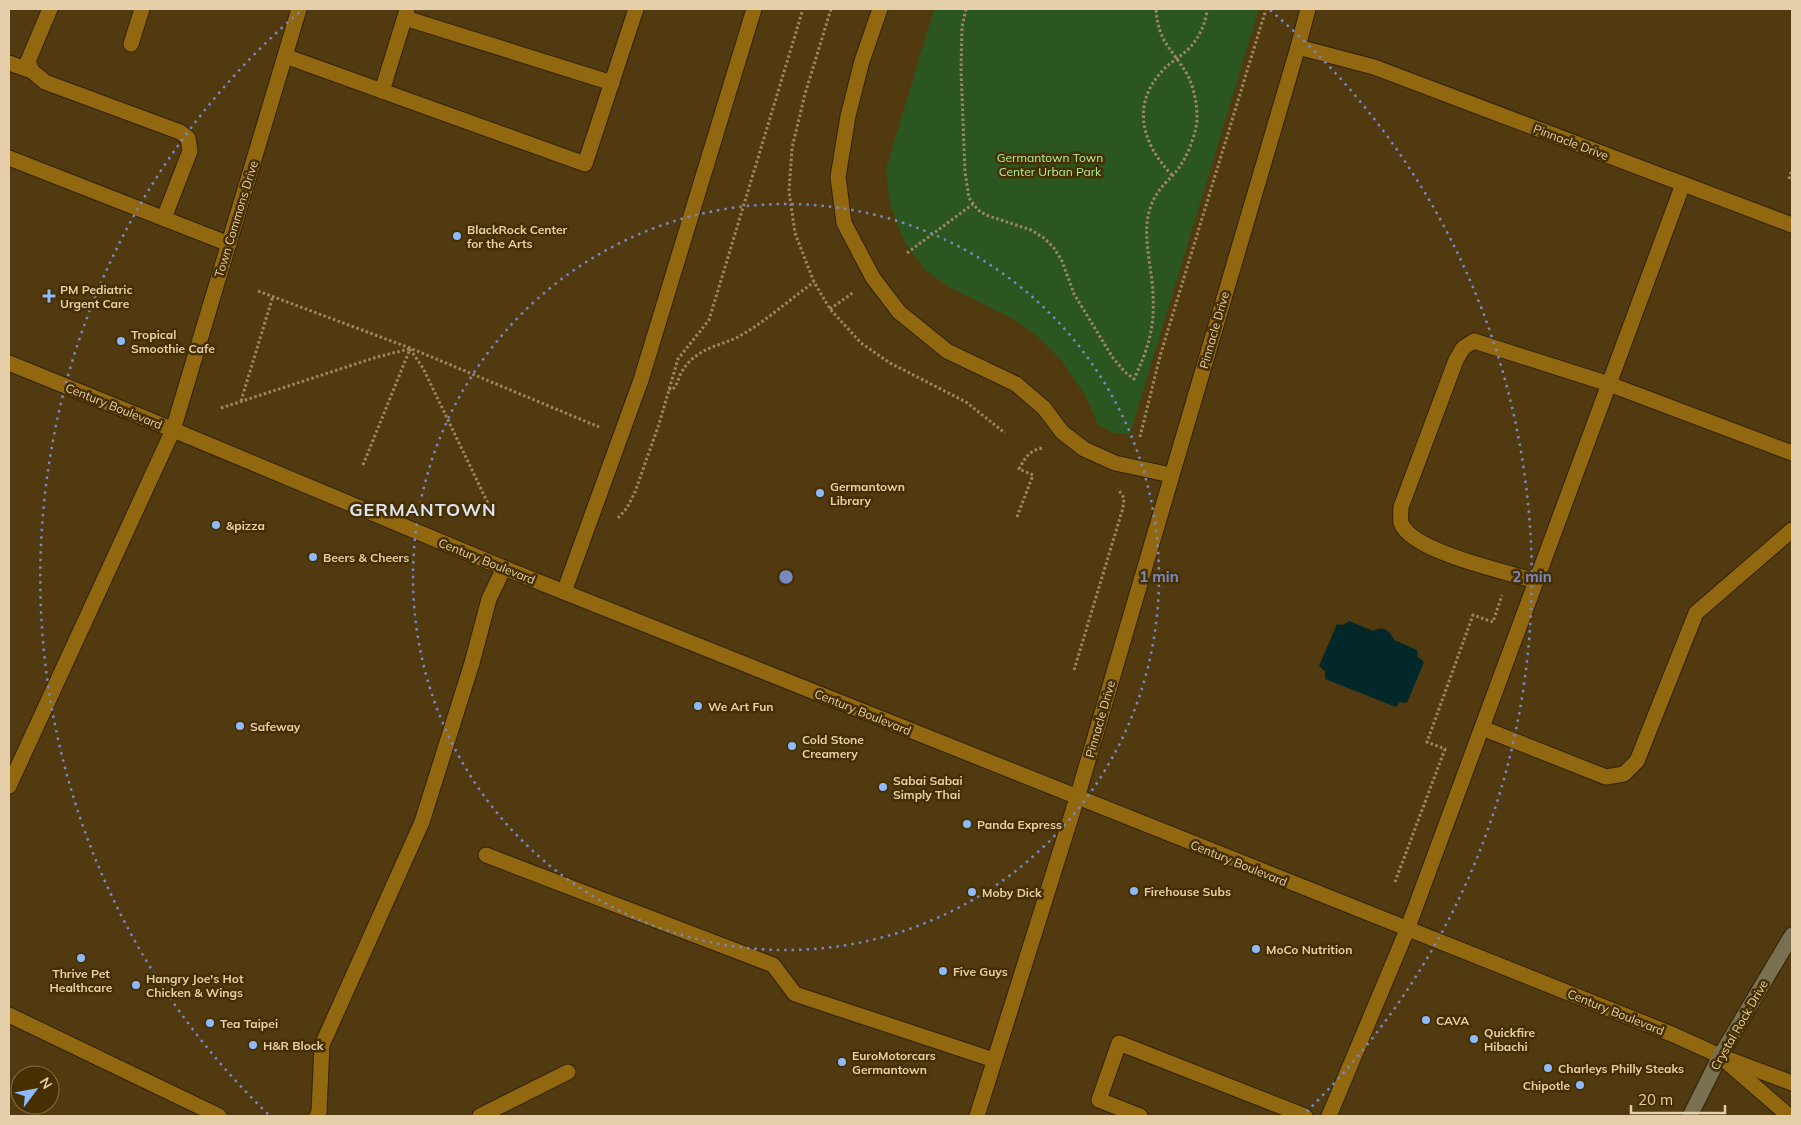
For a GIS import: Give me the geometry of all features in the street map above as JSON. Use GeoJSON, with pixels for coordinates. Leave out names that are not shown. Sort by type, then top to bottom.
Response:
{"type":"FeatureCollection","features":[{"type":"Feature","properties":{"kind":"main road","name":"Crystal Rock Drive"},"geometry":{"type":"LineString","coordinates":[[1690,1116],[1720,1056],[1792,935]]}},
{"type":"Feature","properties":{"kind":"street"},"geometry":{"type":"LineString","coordinates":[[32,71],[28,62],[50,9]]}},
{"type":"Feature","properties":{"kind":"street"},"geometry":{"type":"LineString","coordinates":[[131,44],[142,9]]}},
{"type":"Feature","properties":{"kind":"street","name":"Town Commons Drive"},"geometry":{"type":"LineString","coordinates":[[9,786],[173,430],[299,9]]}},
{"type":"Feature","properties":{"kind":"street"},"geometry":{"type":"LineString","coordinates":[[285,56],[585,164],[636,9]]}},
{"type":"Feature","properties":{"kind":"street"},"geometry":{"type":"LineString","coordinates":[[564,592],[641,380],[754,9]]}},
{"type":"Feature","properties":{"kind":"street"},"geometry":{"type":"LineString","coordinates":[[880,9],[862,61],[848,116],[838,177],[844,223],[873,278],[899,312],[947,351],[1016,384],[1044,408],[1062,432],[1084,449],[1116,463],[1171,475]]}},
{"type":"Feature","properties":{"kind":"street"},"geometry":{"type":"LineString","coordinates":[[1298,47],[1308,9]]}},
{"type":"Feature","properties":{"kind":"street"},"geometry":{"type":"LineString","coordinates":[[382,91],[406,13],[612,83]]}},
{"type":"Feature","properties":{"kind":"street","name":"Pinnacle Drive"},"geometry":{"type":"LineString","coordinates":[[977,1116],[1078,798],[1171,475],[1298,47],[1374,67],[1792,225]]}},
{"type":"Feature","properties":{"kind":"street"},"geometry":{"type":"LineString","coordinates":[[9,62],[32,71],[45,82],[180,132],[188,138],[190,151],[164,218]]}},
{"type":"Feature","properties":{"kind":"street"},"geometry":{"type":"LineString","coordinates":[[9,158],[228,244]]}},
{"type":"Feature","properties":{"kind":"street"},"geometry":{"type":"LineString","coordinates":[[1328,1116],[1407,930],[1683,184]]}},
{"type":"Feature","properties":{"kind":"street"},"geometry":{"type":"LineString","coordinates":[[1536,581],[1440,552],[1423,544],[1409,534],[1401,522],[1401,507],[1456,360],[1464,348],[1474,342],[1609,384],[1792,453]]}},
{"type":"Feature","properties":{"kind":"street","name":"Century Boulevard"},"geometry":{"type":"LineString","coordinates":[[9,364],[504,568],[1674,1035],[1720,1056],[1792,1083]]}},
{"type":"Feature","properties":{"kind":"street"},"geometry":{"type":"LineString","coordinates":[[1482,728],[1606,777],[1624,774],[1637,761],[1696,613],[1792,530]]}},
{"type":"Feature","properties":{"kind":"street"},"geometry":{"type":"LineString","coordinates":[[317,1116],[322,1045],[422,822],[472,663],[489,599],[504,568]]}},
{"type":"Feature","properties":{"kind":"street"},"geometry":{"type":"LineString","coordinates":[[486,855],[773,965],[795,994],[994,1060]]}},
{"type":"Feature","properties":{"kind":"street"},"geometry":{"type":"LineString","coordinates":[[9,1015],[219,1116]]}},
{"type":"Feature","properties":{"kind":"street"},"geometry":{"type":"LineString","coordinates":[[1140,1116],[1099,1100],[1119,1043],[1305,1116]]}},
{"type":"Feature","properties":{"kind":"street","name":"Century Boulevard"},"geometry":{"type":"LineString","coordinates":[[1720,1056],[1789,1116]]}},
{"type":"Feature","properties":{"kind":"street"},"geometry":{"type":"LineString","coordinates":[[480,1116],[568,1072]]}},
{"type":"Feature","properties":{"kind":"path"},"geometry":{"type":"LineString","coordinates":[[617,521],[635,492],[659,424],[678,359],[709,320],[803,9]]}},
{"type":"Feature","properties":{"kind":"path"},"geometry":{"type":"LineString","coordinates":[[966,9],[962,27],[961,69],[965,172],[967,189],[973,204],[986,215],[1032,230],[1054,248],[1062,261],[1074,294],[1113,358],[1134,379],[1147,350],[1153,318],[1153,295],[1147,244],[1148,222],[1152,203],[1160,188],[1188,154],[1197,118],[1193,91],[1188,76],[1164,42],[1156,22],[1156,9]]}},
{"type":"Feature","properties":{"kind":"path"},"geometry":{"type":"LineString","coordinates":[[1172,175],[1152,150],[1146,134],[1144,115],[1146,101],[1150,88],[1164,68],[1192,45],[1201,31],[1207,9]]}},
{"type":"Feature","properties":{"kind":"path"},"geometry":{"type":"LineString","coordinates":[[1140,437],[1160,356],[1266,9]]}},
{"type":"Feature","properties":{"kind":"path"},"geometry":{"type":"LineString","coordinates":[[1789,179],[1792,170]]}},
{"type":"Feature","properties":{"kind":"path"},"geometry":{"type":"LineString","coordinates":[[907,253],[973,204]]}},
{"type":"Feature","properties":{"kind":"path"},"geometry":{"type":"LineString","coordinates":[[669,388],[672,390],[675,388],[681,372],[696,355],[704,350],[723,344],[747,331],[814,282]]}},
{"type":"Feature","properties":{"kind":"path"},"geometry":{"type":"LineString","coordinates":[[258,291],[410,348],[608,430]]}},
{"type":"Feature","properties":{"kind":"path"},"geometry":{"type":"LineString","coordinates":[[830,309],[855,291]]}},
{"type":"Feature","properties":{"kind":"path"},"geometry":{"type":"LineString","coordinates":[[241,402],[273,296]]}},
{"type":"Feature","properties":{"kind":"path"},"geometry":{"type":"LineString","coordinates":[[222,408],[376,357],[410,348]]}},
{"type":"Feature","properties":{"kind":"path"},"geometry":{"type":"LineString","coordinates":[[363,465],[410,348]]}},
{"type":"Feature","properties":{"kind":"path"},"geometry":{"type":"LineString","coordinates":[[410,348],[423,368],[495,518]]}},
{"type":"Feature","properties":{"kind":"path"},"geometry":{"type":"LineString","coordinates":[[1016,517],[1033,475],[1019,469],[1030,452],[1037,448],[1048,450]]}},
{"type":"Feature","properties":{"kind":"path"},"geometry":{"type":"LineString","coordinates":[[1074,670],[1123,508],[1124,498],[1120,490],[1114,485]]}},
{"type":"Feature","properties":{"kind":"path"},"geometry":{"type":"LineString","coordinates":[[1395,882],[1445,749],[1426,742],[1473,615],[1493,622],[1502,595]]}},
{"type":"Feature","properties":{"kind":"green space","name":"Germantown Town Center Urban Park"},"geometry":{"type":"Polygon","coordinates":[[[934,9],[1259,9],[1130,434],[1114,433],[1098,425],[1085,395],[1061,360],[1035,334],[1013,319],[949,287],[925,270],[904,241],[890,205],[886,169],[934,9]]]}},
{"type":"Feature","properties":{"kind":"water"},"geometry":{"type":"Polygon","coordinates":[[[1349,621],[1373,631],[1380,628],[1383,629],[1394,640],[1417,650],[1418,657],[1424,662],[1407,703],[1400,702],[1396,707],[1325,679],[1325,671],[1319,666],[1337,624],[1343,625],[1349,621]]]}},
{"type":"Feature","properties":{"kind":"place","name":"BlackRock Center for the Arts"},"geometry":{"type":"Point","coordinates":[457,236]}},
{"type":"Feature","properties":{"kind":"place","name":"PM Pediatric Urgent Care"},"geometry":{"type":"Point","coordinates":[49,296]}},
{"type":"Feature","properties":{"kind":"place","name":"Tropical Smoothie Cafe"},"geometry":{"type":"Point","coordinates":[121,341]}},
{"type":"Feature","properties":{"kind":"place","name":"Germantown Library"},"geometry":{"type":"Point","coordinates":[820,493]}},
{"type":"Feature","properties":{"kind":"place","name":"&pizza"},"geometry":{"type":"Point","coordinates":[216,525]}},
{"type":"Feature","properties":{"kind":"place","name":"Beers & Cheers"},"geometry":{"type":"Point","coordinates":[313,557]}},
{"type":"Feature","properties":{"kind":"place","name":"We Art Fun"},"geometry":{"type":"Point","coordinates":[698,706]}},
{"type":"Feature","properties":{"kind":"place","name":"Safeway"},"geometry":{"type":"Point","coordinates":[240,726]}},
{"type":"Feature","properties":{"kind":"place","name":"Cold Stone Creamery"},"geometry":{"type":"Point","coordinates":[792,746]}},
{"type":"Feature","properties":{"kind":"place","name":"Sabai Sabai Simply Thai"},"geometry":{"type":"Point","coordinates":[883,787]}},
{"type":"Feature","properties":{"kind":"place","name":"Panda Express"},"geometry":{"type":"Point","coordinates":[967,824]}},
{"type":"Feature","properties":{"kind":"place","name":"Firehouse Subs"},"geometry":{"type":"Point","coordinates":[1134,891]}},
{"type":"Feature","properties":{"kind":"place","name":"Moby Dick"},"geometry":{"type":"Point","coordinates":[972,892]}},
{"type":"Feature","properties":{"kind":"place","name":"MoCo Nutrition"},"geometry":{"type":"Point","coordinates":[1256,949]}},
{"type":"Feature","properties":{"kind":"place","name":"Thrive Pet Healthcare"},"geometry":{"type":"Point","coordinates":[81,958]}},
{"type":"Feature","properties":{"kind":"place","name":"Five Guys"},"geometry":{"type":"Point","coordinates":[943,971]}},
{"type":"Feature","properties":{"kind":"place","name":"Hangry Joe's Hot Chicken & Wings"},"geometry":{"type":"Point","coordinates":[136,985]}},
{"type":"Feature","properties":{"kind":"place","name":"CAVA"},"geometry":{"type":"Point","coordinates":[1426,1020]}},
{"type":"Feature","properties":{"kind":"place","name":"Tea Taipei"},"geometry":{"type":"Point","coordinates":[210,1023]}},
{"type":"Feature","properties":{"kind":"place","name":"Quickfire Hibachi"},"geometry":{"type":"Point","coordinates":[1474,1039]}},
{"type":"Feature","properties":{"kind":"place","name":"H&R Block"},"geometry":{"type":"Point","coordinates":[253,1045]}},
{"type":"Feature","properties":{"kind":"place","name":"EuroMotorcars Germantown"},"geometry":{"type":"Point","coordinates":[842,1062]}},
{"type":"Feature","properties":{"kind":"place","name":"Charleys Philly Steaks"},"geometry":{"type":"Point","coordinates":[1548,1068]}},
{"type":"Feature","properties":{"kind":"place","name":"Chipotle"},"geometry":{"type":"Point","coordinates":[1580,1085]}},
{"type":"Feature","properties":{"kind":"district","name":"GERMANTOWN"},"geometry":{"type":"Point","coordinates":[423,509]}}]}
